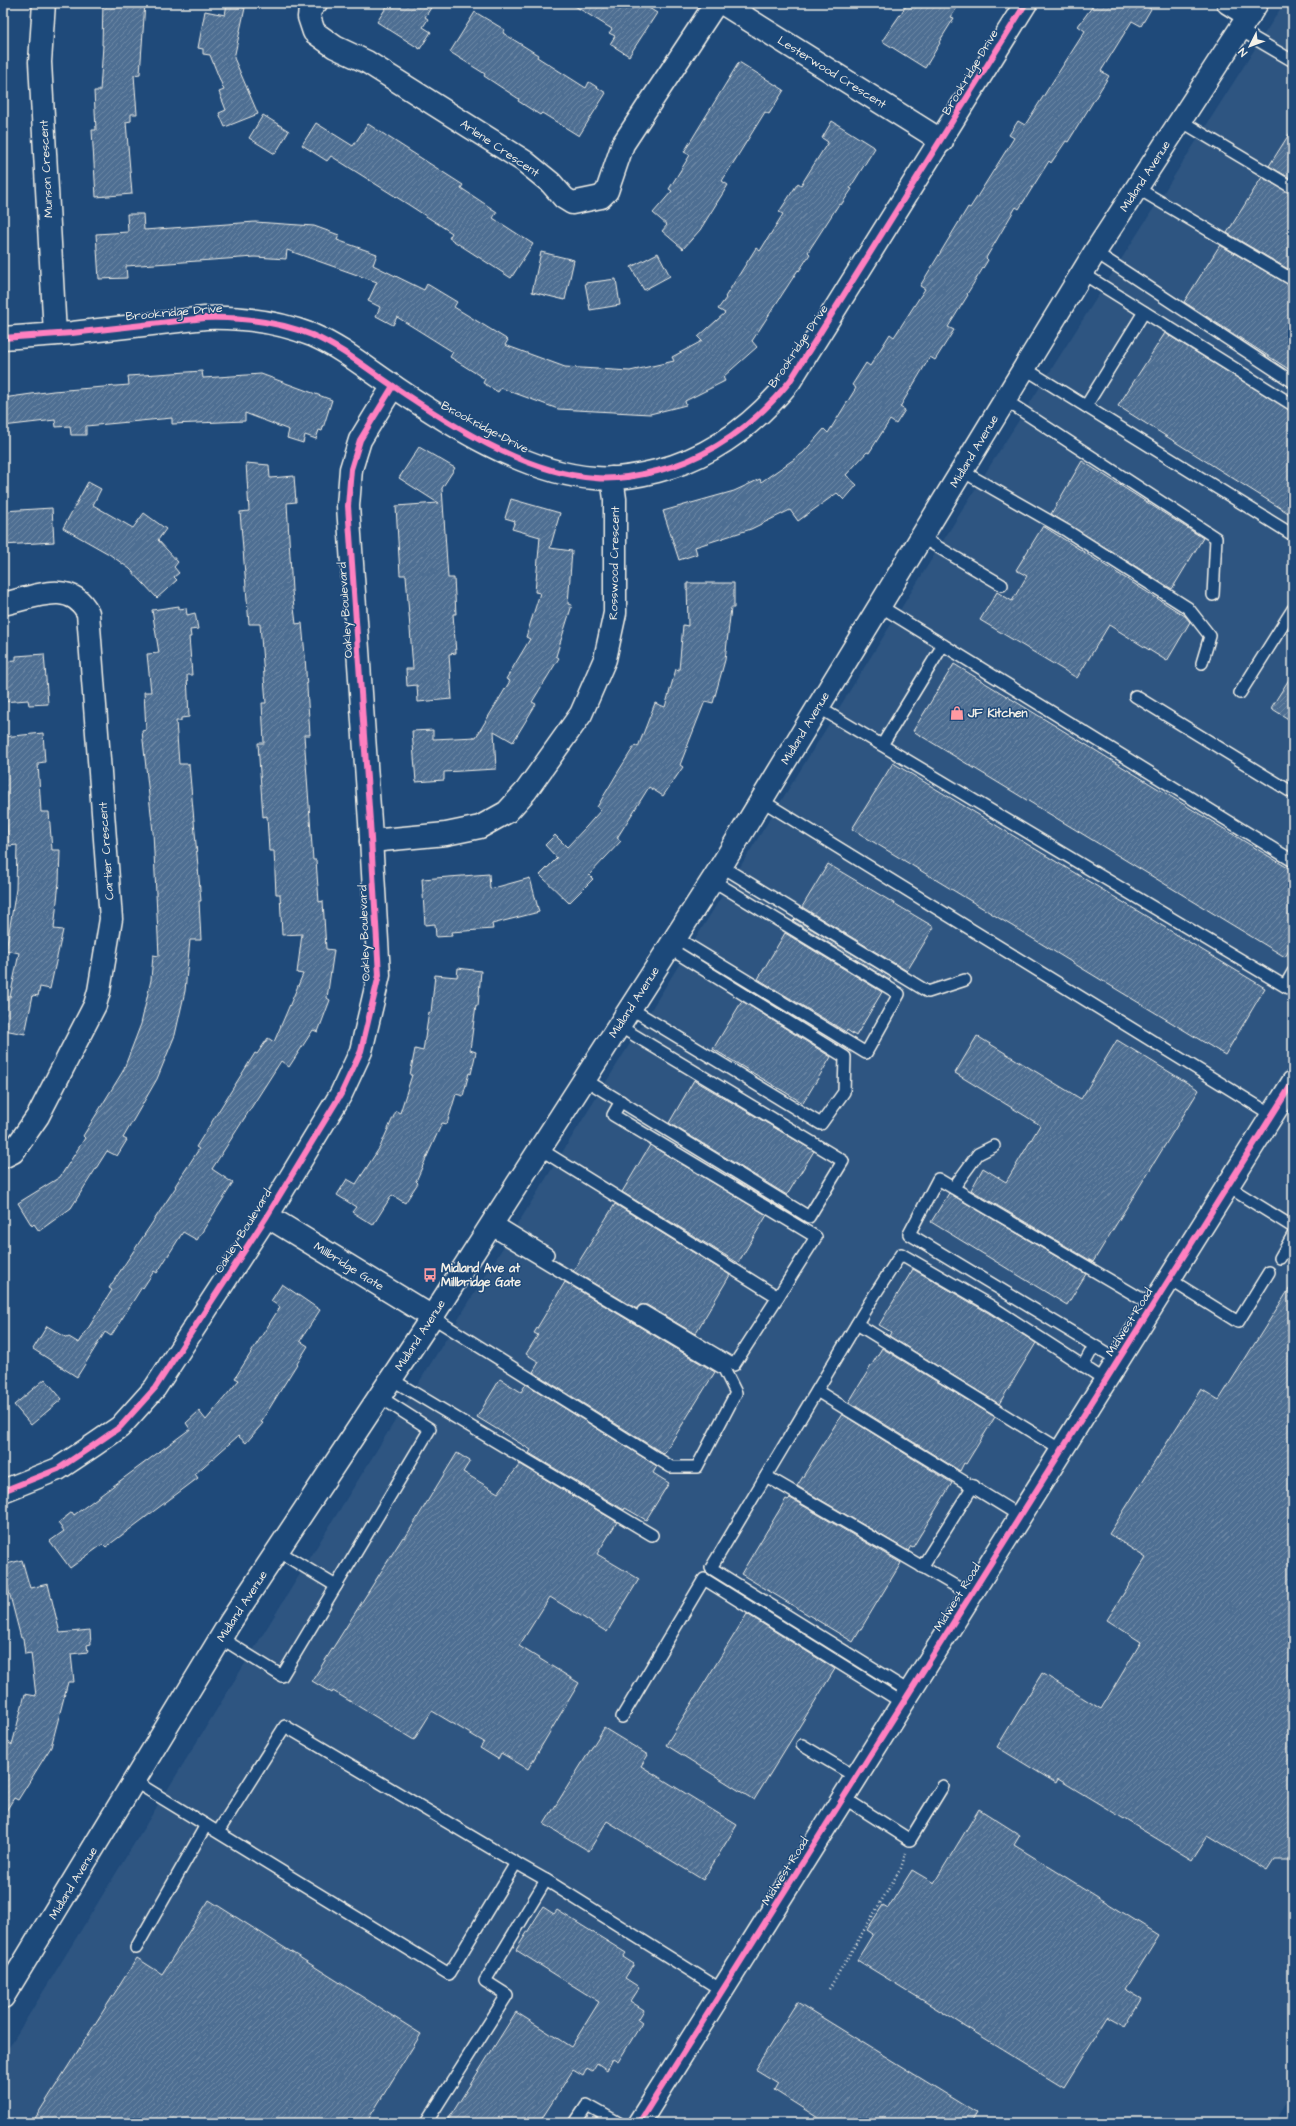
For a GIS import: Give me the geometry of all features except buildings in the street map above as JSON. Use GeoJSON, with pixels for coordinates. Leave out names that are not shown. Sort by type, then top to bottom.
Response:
{"type":"FeatureCollection","features":[{"type":"Feature","properties":{"kind":"street","name":"Munson Crescent"},"geometry":{"type":"LineString","coordinates":[[44,3],[40,62],[55,334]]}},
{"type":"Feature","properties":{"kind":"street","name":"Arlene Crescent"},"geometry":{"type":"LineString","coordinates":[[316,3],[310,9],[309,13],[314,32],[335,47],[367,62],[524,161],[551,183],[564,198],[572,203],[601,197],[607,191],[623,144],[716,3]]}},
{"type":"Feature","properties":{"kind":"street","name":"Lesterwood Crescent"},"geometry":{"type":"LineString","coordinates":[[722,3],[942,141]]}},
{"type":"Feature","properties":{"kind":"street","name":"Brookridge Drive"},"geometry":{"type":"LineString","coordinates":[[3,338],[206,318],[231,318],[267,322],[311,335],[335,346],[393,386],[471,434],[512,456],[541,467],[575,475],[612,478],[663,469],[703,455],[744,428],[774,400],[814,346],[1026,3]]}},
{"type":"Feature","properties":{"kind":"street"},"geometry":{"type":"LineString","coordinates":[[1228,3],[1248,16]]}},
{"type":"Feature","properties":{"kind":"street","name":"Midland Avenue"},"geometry":{"type":"LineString","coordinates":[[3,1997],[221,1638],[432,1317],[490,1224],[672,943],[762,800],[1095,252],[1248,16]]}},
{"type":"Feature","properties":{"kind":"street","name":"Oakley Boulevard"},"geometry":{"type":"LineString","coordinates":[[3,1491],[58,1469],[120,1427],[155,1388],[267,1216],[341,1094],[361,1051],[379,975],[348,506],[351,469],[360,440],[393,386]]}},
{"type":"Feature","properties":{"kind":"street","name":"Rosswood Crescent"},"geometry":{"type":"LineString","coordinates":[[371,841],[446,834],[480,827],[507,812],[526,791],[581,714],[605,659],[615,613],[615,499],[612,478]]}},
{"type":"Feature","properties":{"kind":"street","name":"Cartier Crescent"},"geometry":{"type":"LineString","coordinates":[[3,604],[39,595],[59,592],[74,595],[83,602],[88,613],[110,919],[99,992],[95,1005],[38,1116],[13,1152],[3,1157]]}},
{"type":"Feature","properties":{"kind":"street","name":"Midwest Road"},"geometry":{"type":"LineString","coordinates":[[639,2123],[1293,1082]]}},
{"type":"Feature","properties":{"kind":"street","name":"Millbridge Gate"},"geometry":{"type":"LineString","coordinates":[[267,1216],[432,1317]]}},
{"type":"Feature","properties":{"kind":"lane"},"geometry":{"type":"LineString","coordinates":[[1248,16],[1293,61]]}},
{"type":"Feature","properties":{"kind":"lane"},"geometry":{"type":"LineString","coordinates":[[1181,121],[1293,188]]}},
{"type":"Feature","properties":{"kind":"lane"},"geometry":{"type":"LineString","coordinates":[[1137,188],[1293,280]]}},
{"type":"Feature","properties":{"kind":"lane"},"geometry":{"type":"LineString","coordinates":[[1095,252],[1293,382]]}},
{"type":"Feature","properties":{"kind":"lane"},"geometry":{"type":"LineString","coordinates":[[1082,273],[1293,405]]}},
{"type":"Feature","properties":{"kind":"lane"},"geometry":{"type":"LineString","coordinates":[[1086,406],[1144,312]]}},
{"type":"Feature","properties":{"kind":"lane"},"geometry":{"type":"LineString","coordinates":[[1024,368],[1293,534]]}},
{"type":"Feature","properties":{"kind":"lane"},"geometry":{"type":"LineString","coordinates":[[1005,400],[1216,538],[1213,595]]}},
{"type":"Feature","properties":{"kind":"lane"},"geometry":{"type":"LineString","coordinates":[[962,471],[1067,531],[1188,608],[1210,636],[1202,663]]}},
{"type":"Feature","properties":{"kind":"lane"},"geometry":{"type":"LineString","coordinates":[[921,538],[1002,585]]}},
{"type":"Feature","properties":{"kind":"lane"},"geometry":{"type":"LineString","coordinates":[[880,606],[1293,861]]}},
{"type":"Feature","properties":{"kind":"lane"},"geometry":{"type":"LineString","coordinates":[[1240,693],[1293,609]]}},
{"type":"Feature","properties":{"kind":"lane"},"geometry":{"type":"LineString","coordinates":[[882,745],[943,645]]}},
{"type":"Feature","properties":{"kind":"lane"},"geometry":{"type":"LineString","coordinates":[[1135,696],[1293,793]]}},
{"type":"Feature","properties":{"kind":"lane"},"geometry":{"type":"LineString","coordinates":[[818,707],[1289,988],[1293,972]]}},
{"type":"Feature","properties":{"kind":"lane"},"geometry":{"type":"LineString","coordinates":[[762,800],[1272,1115]]}},
{"type":"Feature","properties":{"kind":"lane"},"geometry":{"type":"LineString","coordinates":[[672,943],[866,1053],[899,994],[716,873]]}},
{"type":"Feature","properties":{"kind":"lane"},"geometry":{"type":"LineString","coordinates":[[716,873],[928,992],[965,980]]}},
{"type":"Feature","properties":{"kind":"lane"},"geometry":{"type":"LineString","coordinates":[[630,1008],[821,1124],[844,1092],[846,1057],[672,943]]}},
{"type":"Feature","properties":{"kind":"lane"},"geometry":{"type":"LineString","coordinates":[[584,1079],[809,1217],[843,1161],[618,1026]]}},
{"type":"Feature","properties":{"kind":"lane"},"geometry":{"type":"LineString","coordinates":[[490,1224],[734,1365],[816,1237],[613,1115],[621,1101]]}},
{"type":"Feature","properties":{"kind":"lane"},"geometry":{"type":"LineString","coordinates":[[954,1187],[978,1154],[994,1146]]}},
{"type":"Feature","properties":{"kind":"lane"},"geometry":{"type":"LineString","coordinates":[[540,1148],[778,1297]]}},
{"type":"Feature","properties":{"kind":"lane"},"geometry":{"type":"LineString","coordinates":[[1118,1360],[908,1234],[938,1179],[954,1187],[1152,1305]]}},
{"type":"Feature","properties":{"kind":"lane"},"geometry":{"type":"LineString","coordinates":[[1227,1186],[1293,1227]]}},
{"type":"Feature","properties":{"kind":"lane"},"geometry":{"type":"LineString","coordinates":[[432,1317],[671,1467],[697,1467],[736,1393],[724,1369],[490,1224]]}},
{"type":"Feature","properties":{"kind":"lane"},"geometry":{"type":"LineString","coordinates":[[1280,1258],[1293,1235]]}},
{"type":"Feature","properties":{"kind":"lane"},"geometry":{"type":"LineString","coordinates":[[907,1697],[864,1664],[711,1568],[857,1324],[901,1254],[991,1306],[1105,1380]]}},
{"type":"Feature","properties":{"kind":"lane"},"geometry":{"type":"LineString","coordinates":[[1169,1279],[1238,1322],[1269,1272]]}},
{"type":"Feature","properties":{"kind":"lane"},"geometry":{"type":"LineString","coordinates":[[857,1324],[1061,1450]]}},
{"type":"Feature","properties":{"kind":"lane"},"geometry":{"type":"LineString","coordinates":[[1082,1366],[1094,1346]]}},
{"type":"Feature","properties":{"kind":"lane"},"geometry":{"type":"LineString","coordinates":[[391,1379],[652,1535]]}},
{"type":"Feature","properties":{"kind":"lane"},"geometry":{"type":"LineString","coordinates":[[817,1391],[1020,1516]]}},
{"type":"Feature","properties":{"kind":"lane"},"geometry":{"type":"LineString","coordinates":[[221,1638],[282,1676],[430,1429],[380,1397]]}},
{"type":"Feature","properties":{"kind":"lane"},"geometry":{"type":"LineString","coordinates":[[766,1476],[971,1595]]}},
{"type":"Feature","properties":{"kind":"lane"},"geometry":{"type":"LineString","coordinates":[[922,1567],[973,1486]]}},
{"type":"Feature","properties":{"kind":"lane"},"geometry":{"type":"LineString","coordinates":[[278,1551],[336,1586]]}},
{"type":"Feature","properties":{"kind":"lane"},"geometry":{"type":"LineString","coordinates":[[622,1717],[704,1579],[858,1675],[907,1697]]}},
{"type":"Feature","properties":{"kind":"lane"},"geometry":{"type":"LineString","coordinates":[[858,1675],[864,1664]]}},
{"type":"Feature","properties":{"kind":"lane"},"geometry":{"type":"LineString","coordinates":[[218,1832],[285,1726],[546,1880],[723,1991]]}},
{"type":"Feature","properties":{"kind":"lane"},"geometry":{"type":"LineString","coordinates":[[802,1745],[856,1777]]}},
{"type":"Feature","properties":{"kind":"lane"},"geometry":{"type":"LineString","coordinates":[[134,1781],[449,1974],[516,1863]]}},
{"type":"Feature","properties":{"kind":"lane"},"geometry":{"type":"LineString","coordinates":[[844,1798],[910,1840],[943,1786]]}},
{"type":"Feature","properties":{"kind":"lane"},"geometry":{"type":"LineString","coordinates":[[136,1948],[206,1825]]}},
{"type":"Feature","properties":{"kind":"lane"},"geometry":{"type":"LineString","coordinates":[[426,2123],[507,1995],[485,1981],[546,1880]]}},
{"type":"Feature","properties":{"kind":"lane"},"geometry":{"type":"LineString","coordinates":[[575,2123],[587,2105],[619,2123]]}},
{"type":"Feature","properties":{"kind":"path"},"geometry":{"type":"LineString","coordinates":[[829,1989],[901,1868],[910,1840]]}},
{"type":"Feature","properties":{"kind":"shaded area"},"geometry":{"type":"Polygon","coordinates":[[[1284,3],[1293,3],[1293,2094],[1275,2123],[3,2123],[3,2057],[332,1522],[986,472],[1284,3]]]}},
{"type":"Feature","properties":{"kind":"cycle path"},"geometry":{"type":"LineString","coordinates":[[3,338],[72,333],[205,318],[232,318],[260,321],[299,330],[323,340],[344,352],[415,401],[463,431],[489,445],[542,467],[569,474],[595,478],[610,478],[642,474],[677,465],[714,448],[731,437],[762,411],[790,381],[1026,3]]}},
{"type":"Feature","properties":{"kind":"cycle path"},"geometry":{"type":"LineString","coordinates":[[3,1491],[58,1469],[94,1445],[120,1427],[155,1388],[267,1216],[341,1094],[361,1051],[379,975],[348,506],[351,469],[360,440],[393,386]]}},
{"type":"Feature","properties":{"kind":"cycle path"},"geometry":{"type":"LineString","coordinates":[[639,2123],[1293,1082]]}},
{"type":"Feature","properties":{"kind":"place","name":"JF Kitchen"},"geometry":{"type":"Point","coordinates":[957,713]}},
{"type":"Feature","properties":{"kind":"place","name":"Midland Ave at Millbridge Gate"},"geometry":{"type":"Point","coordinates":[430,1275]}}]}
